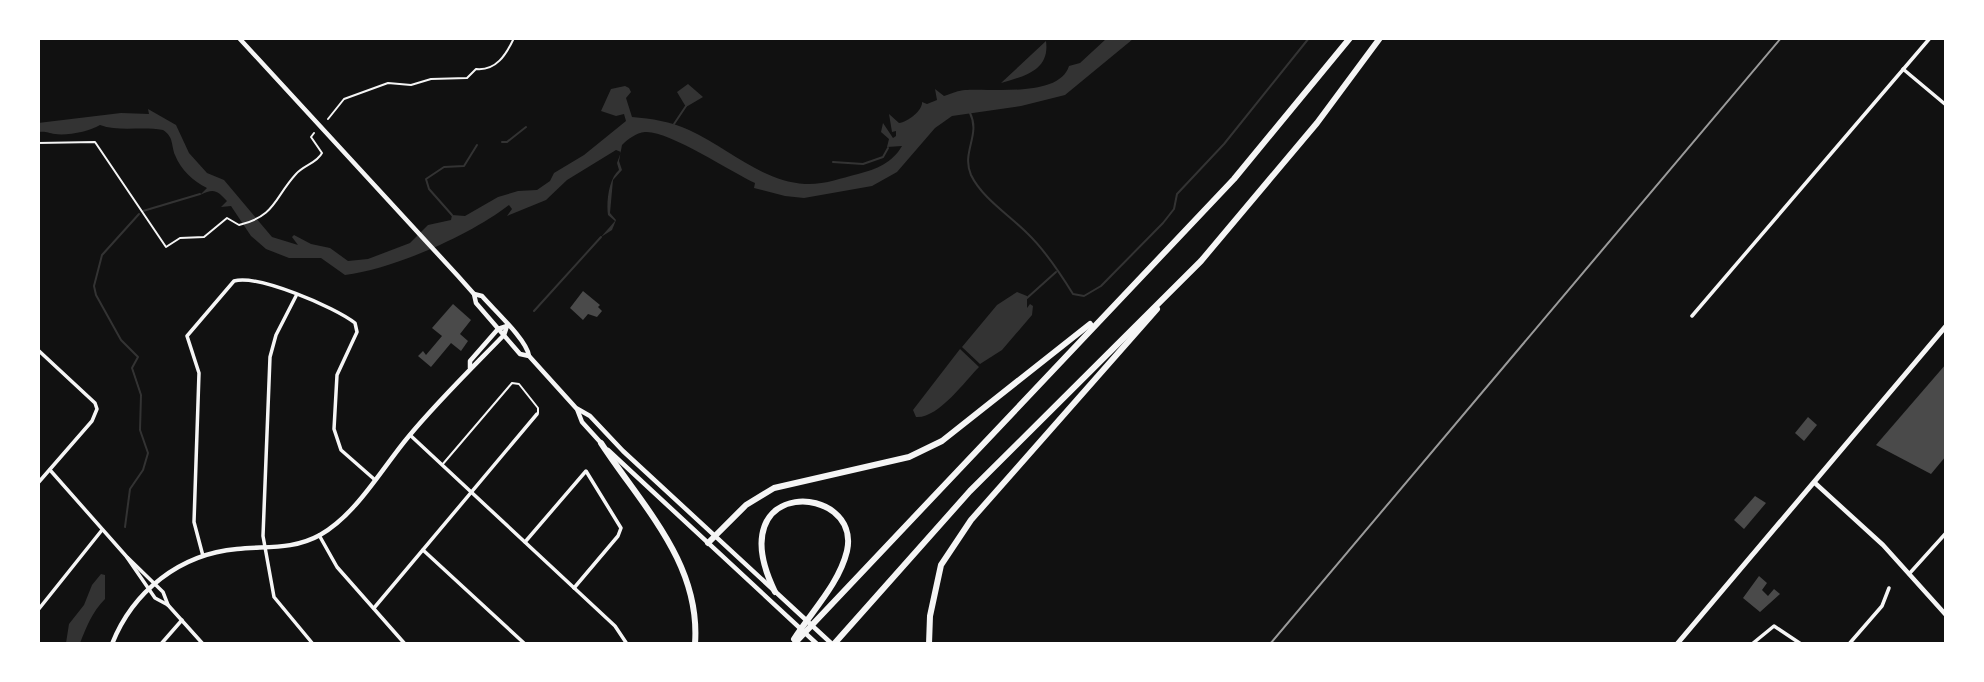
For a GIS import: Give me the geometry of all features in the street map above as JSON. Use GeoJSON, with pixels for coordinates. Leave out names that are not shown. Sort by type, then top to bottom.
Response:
{"type":"FeatureCollection","features":[{"type":"Feature","properties":{"kind":"highway"},"geometry":{"type":"LineString","coordinates":[[793,643],[1234,179],[1350,38]]}},
{"type":"Feature","properties":{"kind":"highway"},"geometry":{"type":"LineString","coordinates":[[929,643],[930,616],[942,565],[971,520],[1201,261],[1317,123],[1380,38]]}},
{"type":"Feature","properties":{"kind":"highway"},"geometry":{"type":"LineString","coordinates":[[834,643],[970,491],[1201,261]]}},
{"type":"Feature","properties":{"kind":"highway"},"geometry":{"type":"LineString","coordinates":[[708,543],[746,505],[774,488],[909,457],[942,442],[988,408],[1113,304]]}},
{"type":"Feature","properties":{"kind":"highway"},"geometry":{"type":"LineString","coordinates":[[601,443],[667,535],[693,592],[695,643]]}},
{"type":"Feature","properties":{"kind":"highway"},"geometry":{"type":"LineString","coordinates":[[775,592],[762,565],[760,547],[765,523],[776,509],[796,501],[828,506],[847,532],[848,548],[841,570],[793,643]]}},
{"type":"Feature","properties":{"kind":"main road"},"geometry":{"type":"LineString","coordinates":[[241,39],[474,294],[476,303],[520,354],[529,356]]}},
{"type":"Feature","properties":{"kind":"main road"},"geometry":{"type":"LineString","coordinates":[[474,294],[482,296],[528,348],[529,356],[576,408],[590,416],[622,451],[834,643]]}},
{"type":"Feature","properties":{"kind":"main road"},"geometry":{"type":"LineString","coordinates":[[470,368],[470,361],[498,329],[507,326]]}},
{"type":"Feature","properties":{"kind":"main road"},"geometry":{"type":"LineString","coordinates":[[111,643],[126,614],[148,588],[179,566],[203,556],[231,550],[299,544],[319,535],[343,517],[410,435],[470,368],[504,335],[507,326]]}},
{"type":"Feature","properties":{"kind":"main road"},"geometry":{"type":"LineString","coordinates":[[1677,643],[1945,326]]}},
{"type":"Feature","properties":{"kind":"main road"},"geometry":{"type":"LineString","coordinates":[[576,408],[582,422],[601,443],[817,643]]}},
{"type":"Feature","properties":{"kind":"main road"},"geometry":{"type":"LineString","coordinates":[[1815,483],[1883,545],[1945,615]]}},
{"type":"Feature","properties":{"kind":"street"},"geometry":{"type":"LineString","coordinates":[[1692,316],[1930,38]]}},
{"type":"Feature","properties":{"kind":"street"},"geometry":{"type":"LineString","coordinates":[[1903,69],[1945,105]]}},
{"type":"Feature","properties":{"kind":"street"},"geometry":{"type":"LineString","coordinates":[[203,556],[194,514],[199,373],[187,334],[234,281],[248,279],[333,307],[356,325],[357,332],[337,374],[334,429],[341,450],[374,479]]}},
{"type":"Feature","properties":{"kind":"street"},"geometry":{"type":"LineString","coordinates":[[296,295],[276,335],[270,357],[265,548],[273,590],[280,606],[313,643]]}},
{"type":"Feature","properties":{"kind":"street"},"geometry":{"type":"LineString","coordinates":[[38,350],[95,402],[97,409],[92,421],[38,483]]}},
{"type":"Feature","properties":{"kind":"street"},"geometry":{"type":"LineString","coordinates":[[374,608],[537,414]]}},
{"type":"Feature","properties":{"kind":"street"},"geometry":{"type":"LineString","coordinates":[[410,435],[619,630],[627,643]]}},
{"type":"Feature","properties":{"kind":"street"},"geometry":{"type":"LineString","coordinates":[[50,470],[125,556],[155,598],[168,605],[203,643]]}},
{"type":"Feature","properties":{"kind":"street"},"geometry":{"type":"LineString","coordinates":[[525,542],[586,471],[621,528],[618,536],[574,588]]}},
{"type":"Feature","properties":{"kind":"street"},"geometry":{"type":"LineString","coordinates":[[38,610],[102,529]]}},
{"type":"Feature","properties":{"kind":"street"},"geometry":{"type":"LineString","coordinates":[[1909,574],[1945,533]]}},
{"type":"Feature","properties":{"kind":"street"},"geometry":{"type":"LineString","coordinates":[[319,535],[337,567],[405,643]]}},
{"type":"Feature","properties":{"kind":"street"},"geometry":{"type":"LineString","coordinates":[[423,550],[525,643]]}},
{"type":"Feature","properties":{"kind":"street"},"geometry":{"type":"LineString","coordinates":[[125,556],[154,582],[168,600],[168,605]]}},
{"type":"Feature","properties":{"kind":"street"},"geometry":{"type":"LineString","coordinates":[[1849,643],[1882,606],[1889,588]]}},
{"type":"Feature","properties":{"kind":"street"},"geometry":{"type":"LineString","coordinates":[[160,643],[182,620]]}},
{"type":"Feature","properties":{"kind":"street"},"geometry":{"type":"LineString","coordinates":[[1752,643],[1774,626],[1801,643]]}},
{"type":"Feature","properties":{"kind":"lane"},"geometry":{"type":"LineString","coordinates":[[442,465],[512,383],[519,384],[538,408],[537,414]]}},
{"type":"Feature","properties":{"kind":"path"},"geometry":{"type":"LineString","coordinates":[[328,119],[344,99],[388,83],[411,85],[431,79],[467,78],[476,69],[485,70],[503,60],[514,38]]}},
{"type":"Feature","properties":{"kind":"path"},"geometry":{"type":"LineString","coordinates":[[38,143],[96,142],[166,247],[180,238],[204,237],[228,218],[239,225],[258,219],[272,210],[297,173],[319,158],[321,150],[310,137],[314,133]]}},
{"type":"Feature","properties":{"kind":"shaded area"},"geometry":{"type":"Polygon","coordinates":[[[1106,39],[1133,39],[1065,95],[1021,106],[952,116],[935,128],[897,172],[872,186],[804,198],[785,196],[754,188],[755,183],[684,144],[655,133],[635,135],[622,145],[621,152],[616,150],[567,180],[546,200],[507,216],[512,209],[509,205],[474,228],[431,249],[386,266],[345,275],[321,258],[289,258],[266,249],[251,236],[231,206],[221,207],[227,201],[221,194],[209,191],[200,195],[207,188],[184,170],[175,155],[171,138],[163,130],[100,125],[72,134],[60,134],[39,132],[38,123],[121,113],[149,114],[148,109],[176,125],[189,153],[207,173],[224,180],[272,237],[298,245],[292,237],[294,235],[311,244],[330,248],[348,261],[368,259],[410,243],[428,225],[451,220],[452,215],[465,216],[498,197],[518,191],[537,190],[550,181],[554,173],[584,155],[626,121],[624,114],[616,116],[601,111],[611,89],[625,86],[629,88],[631,92],[626,98],[632,117],[682,127],[774,177],[789,182],[819,183],[865,172],[889,161],[902,146],[887,147],[889,139],[881,132],[883,123],[893,138],[896,131],[892,132],[889,114],[899,123],[907,120],[918,112],[922,102],[927,104],[937,100],[935,89],[944,96],[963,90],[1039,87],[1063,76],[1069,66],[1080,63],[1106,39]]]}},
{"type":"Feature","properties":{"kind":"shaded area"},"geometry":{"type":"Polygon","coordinates":[[[1046,41],[1044,59],[1040,65],[1027,74],[1001,83],[1046,41]]]}},
{"type":"Feature","properties":{"kind":"shaded area"},"geometry":{"type":"Polygon","coordinates":[[[688,84],[703,97],[686,107],[677,92],[688,84]]]}},
{"type":"Feature","properties":{"kind":"shaded area"},"geometry":{"type":"Polygon","coordinates":[[[620,154],[622,170],[613,180],[610,213],[616,220],[612,230],[601,237],[615,221],[608,215],[608,197],[613,179],[619,170],[617,163],[620,154]]]}},
{"type":"Feature","properties":{"kind":"shaded area"},"geometry":{"type":"Polygon","coordinates":[[[1017,292],[1027,296],[1027,308],[1030,304],[1033,306],[1032,315],[1002,350],[980,364],[962,347],[997,305],[1017,292]]]}},
{"type":"Feature","properties":{"kind":"shaded area"},"geometry":{"type":"Polygon","coordinates":[[[960,349],[979,367],[942,406],[924,416],[916,417],[913,410],[960,349]]]}},
{"type":"Feature","properties":{"kind":"shaded area"},"geometry":{"type":"Polygon","coordinates":[[[101,574],[105,575],[105,599],[93,614],[80,643],[66,643],[69,624],[84,605],[92,585],[101,574]]]}},
{"type":"Feature","properties":{"kind":"building"},"geometry":{"type":"Polygon","coordinates":[[[583,291],[600,305],[598,307],[602,311],[597,317],[588,314],[583,320],[570,308],[583,291]]]}},
{"type":"Feature","properties":{"kind":"building"},"geometry":{"type":"Polygon","coordinates":[[[453,304],[471,320],[460,334],[468,341],[461,351],[451,343],[431,367],[418,356],[423,351],[426,355],[442,336],[432,328],[453,304]]]}},
{"type":"Feature","properties":{"kind":"building"},"geometry":{"type":"Polygon","coordinates":[[[1946,364],[1946,456],[1931,474],[1876,445],[1946,364]]]}},
{"type":"Feature","properties":{"kind":"building"},"geometry":{"type":"Polygon","coordinates":[[[1808,417],[1817,425],[1804,441],[1795,433],[1808,417]]]}},
{"type":"Feature","properties":{"kind":"building"},"geometry":{"type":"Polygon","coordinates":[[[1755,496],[1766,503],[1744,529],[1734,520],[1755,496]]]}},
{"type":"Feature","properties":{"kind":"building"},"geometry":{"type":"Polygon","coordinates":[[[1759,576],[1767,583],[1762,590],[1768,596],[1774,589],[1780,594],[1760,612],[1743,598],[1759,576]]]}},
{"type":"Feature","properties":{"kind":"waterway"},"geometry":{"type":"LineString","coordinates":[[970,113],[973,121],[968,159],[971,175],[989,199],[1040,247],[1073,294],[1084,296],[1101,286],[1163,223],[1174,209],[1177,194],[1224,144],[1309,38]]}},
{"type":"Feature","properties":{"kind":"waterway"},"geometry":{"type":"LineString","coordinates":[[674,124],[686,106]]}},
{"type":"Feature","properties":{"kind":"waterway"},"geometry":{"type":"LineString","coordinates":[[502,142],[507,142],[526,127]]}},
{"type":"Feature","properties":{"kind":"waterway"},"geometry":{"type":"LineString","coordinates":[[452,215],[429,189],[426,179],[444,167],[464,166],[477,145]]}},
{"type":"Feature","properties":{"kind":"waterway"},"geometry":{"type":"LineString","coordinates":[[833,162],[863,164],[883,157],[888,148]]}},
{"type":"Feature","properties":{"kind":"waterway"},"geometry":{"type":"LineString","coordinates":[[143,211],[200,194]]}},
{"type":"Feature","properties":{"kind":"waterway"},"geometry":{"type":"LineString","coordinates":[[125,527],[130,489],[143,470],[148,453],[140,430],[141,395],[132,368],[138,357],[121,340],[96,295],[94,286],[102,255],[139,214]]}},
{"type":"Feature","properties":{"kind":"waterway"},"geometry":{"type":"LineString","coordinates":[[534,311],[601,237]]}},
{"type":"Feature","properties":{"kind":"waterway"},"geometry":{"type":"LineString","coordinates":[[1027,298],[1056,272]]}},
{"type":"Feature","properties":{"kind":"railway"},"geometry":{"type":"LineString","coordinates":[[1270,644],[1781,38]]}}]}
